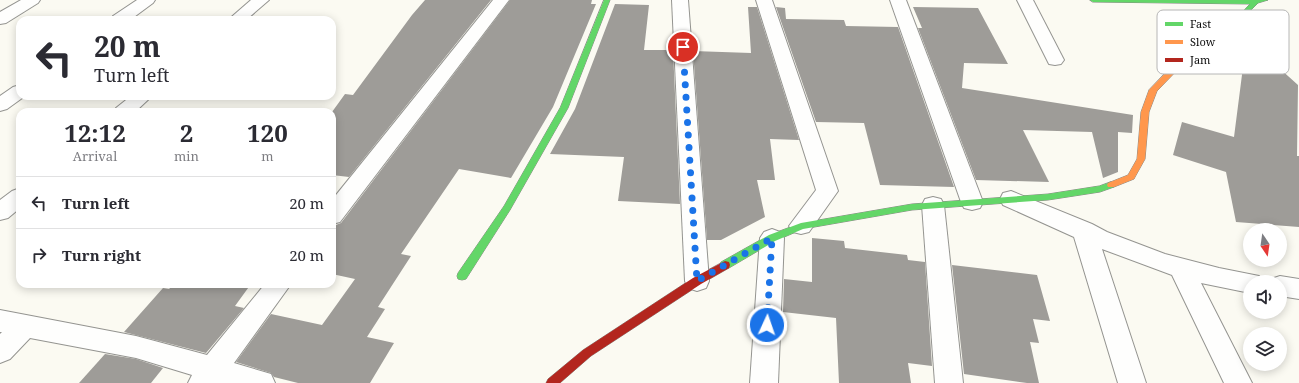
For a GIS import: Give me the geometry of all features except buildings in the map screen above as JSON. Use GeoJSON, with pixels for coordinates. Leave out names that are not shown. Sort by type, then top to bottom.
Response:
{"type":"FeatureCollection","features":[{"type":"Feature","properties":{"kind":"street"},"geometry":{"type":"LineString","coordinates":[[0,19],[32,0]]}},
{"type":"Feature","properties":{"kind":"street"},"geometry":{"type":"LineString","coordinates":[[125,16],[147,0]]}},
{"type":"Feature","properties":{"kind":"street"},"geometry":{"type":"LineString","coordinates":[[241,16],[261,0]]}},
{"type":"Feature","properties":{"kind":"street"},"geometry":{"type":"LineString","coordinates":[[336,211],[501,0]]}},
{"type":"Feature","properties":{"kind":"street"},"geometry":{"type":"LineString","coordinates":[[462,276],[507,208],[564,108],[607,0]]}},
{"type":"Feature","properties":{"kind":"street"},"geometry":{"type":"LineString","coordinates":[[680,0],[697,281]]}},
{"type":"Feature","properties":{"kind":"street"},"geometry":{"type":"LineString","coordinates":[[764,0],[827,191],[801,226]]}},
{"type":"Feature","properties":{"kind":"street"},"geometry":{"type":"LineString","coordinates":[[898,0],[972,202]]}},
{"type":"Feature","properties":{"kind":"street"},"geometry":{"type":"LineString","coordinates":[[1025,0],[1055,60]]}},
{"type":"Feature","properties":{"kind":"street"},"geometry":{"type":"LineString","coordinates":[[1093,0],[1261,1]]}},
{"type":"Feature","properties":{"kind":"street"},"geometry":{"type":"LineString","coordinates":[[1251,10],[1261,1]]}},
{"type":"Feature","properties":{"kind":"street"},"geometry":{"type":"LineString","coordinates":[[552,383],[587,353],[697,281],[772,238],[801,226],[912,206],[1048,197],[1100,189],[1131,177],[1141,159],[1145,112],[1153,90],[1169,74]]}},
{"type":"Feature","properties":{"kind":"street"},"geometry":{"type":"LineString","coordinates":[[0,105],[16,94]]}},
{"type":"Feature","properties":{"kind":"street"},"geometry":{"type":"LineString","coordinates":[[128,108],[138,100]]}},
{"type":"Feature","properties":{"kind":"street"},"geometry":{"type":"LineString","coordinates":[[0,212],[16,199]]}},
{"type":"Feature","properties":{"kind":"street"},"geometry":{"type":"LineString","coordinates":[[1011,199],[1155,260],[1200,274],[1243,282]]}},
{"type":"Feature","properties":{"kind":"street"},"geometry":{"type":"LineString","coordinates":[[933,205],[949,383]]}},
{"type":"Feature","properties":{"kind":"street"},"geometry":{"type":"LineString","coordinates":[[1084,230],[1132,383]]}},
{"type":"Feature","properties":{"kind":"street"},"geometry":{"type":"LineString","coordinates":[[764,383],[772,238]]}},
{"type":"Feature","properties":{"kind":"street"},"geometry":{"type":"LineString","coordinates":[[1181,268],[1238,383]]}},
{"type":"Feature","properties":{"kind":"street"},"geometry":{"type":"LineString","coordinates":[[1287,287],[1299,289]]}},
{"type":"Feature","properties":{"kind":"street"},"geometry":{"type":"LineString","coordinates":[[208,376],[276,288]]}},
{"type":"Feature","properties":{"kind":"street"},"geometry":{"type":"LineString","coordinates":[[0,351],[12,323],[136,347],[208,376],[261,383]]}},
{"type":"Feature","properties":{"kind":"traffic: fast"},"geometry":{"type":"LineString","coordinates":[[462,276],[507,208],[564,108],[607,0]]}},
{"type":"Feature","properties":{"kind":"traffic: fast"},"geometry":{"type":"LineString","coordinates":[[1093,0],[1256,2],[1265,0]]}},
{"type":"Feature","properties":{"kind":"traffic: fast"},"geometry":{"type":"LineString","coordinates":[[1248,10],[1256,2]]}},
{"type":"Feature","properties":{"kind":"traffic: fast"},"geometry":{"type":"LineString","coordinates":[[725,265],[772,238],[801,226],[912,207],[1048,197],[1100,189],[1111,185]]}},
{"type":"Feature","properties":{"kind":"traffic: slow"},"geometry":{"type":"LineString","coordinates":[[1111,185],[1131,177],[1141,159],[1145,112],[1153,90],[1169,74]]}},
{"type":"Feature","properties":{"kind":"traffic: jam"},"geometry":{"type":"LineString","coordinates":[[552,383],[587,353],[697,281],[725,265]]}},
{"type":"Feature","properties":{"kind":"route"},"geometry":{"type":"LineString","coordinates":[[683,47],[697,281],[772,238],[767,325]]}}]}
